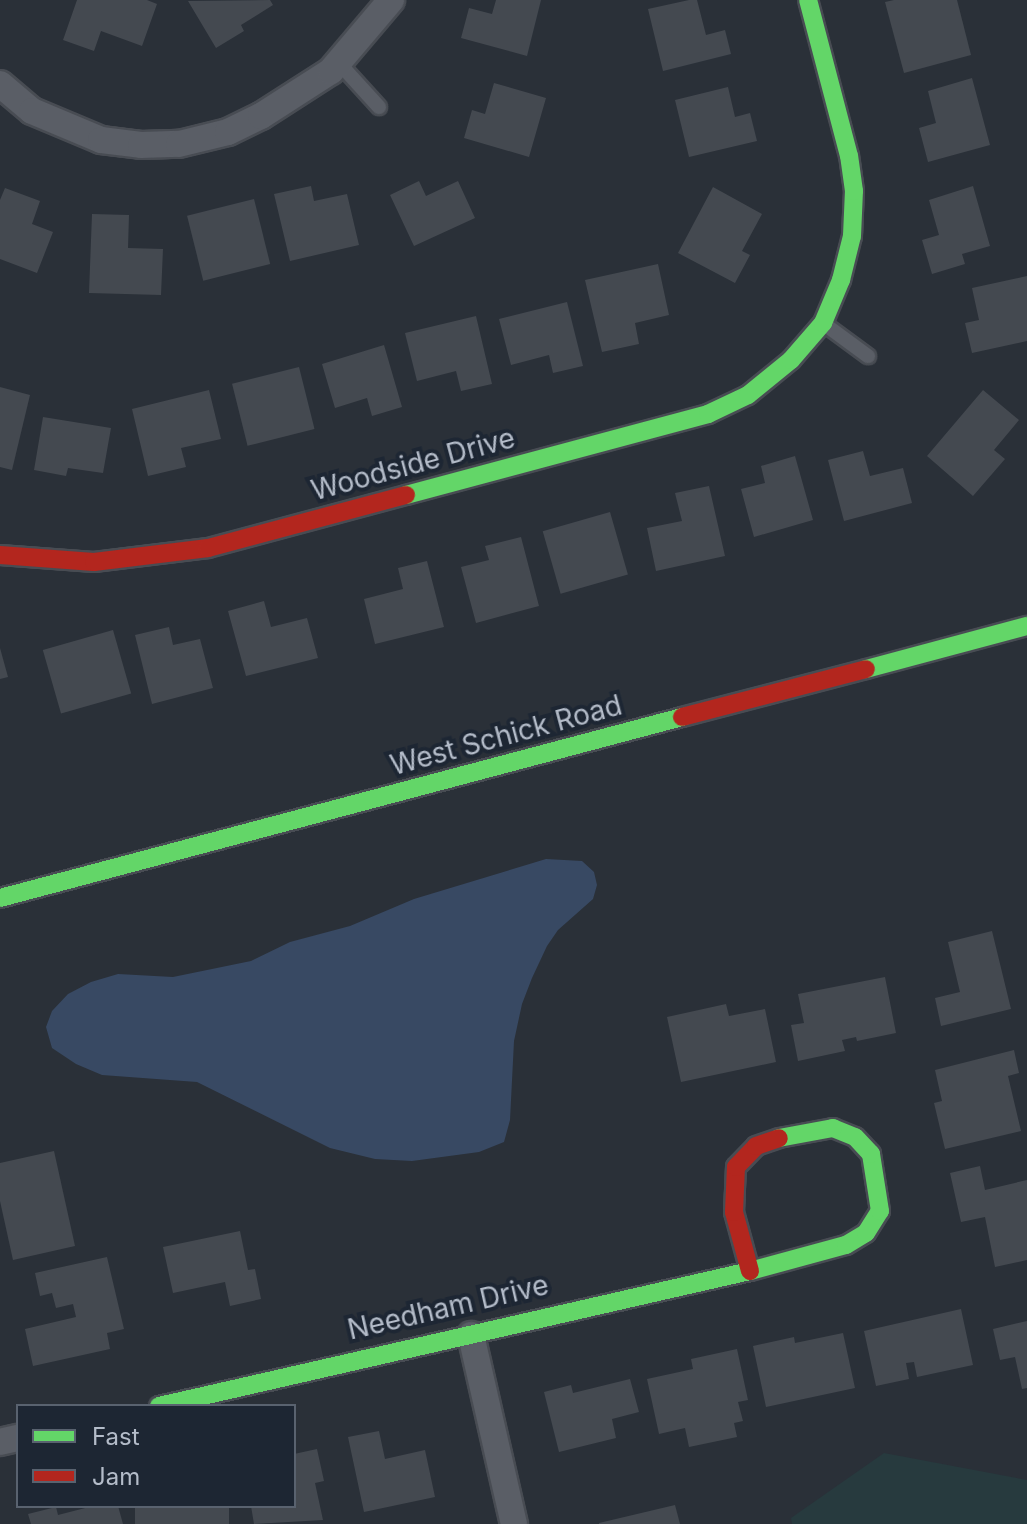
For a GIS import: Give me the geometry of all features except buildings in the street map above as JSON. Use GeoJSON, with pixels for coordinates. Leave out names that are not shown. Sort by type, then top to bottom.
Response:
{"type":"FeatureCollection","features":[{"type":"Feature","properties":{"kind":"street"},"geometry":{"type":"LineString","coordinates":[[0,84],[32,111],[101,140],[141,145],[179,144],[228,132],[261,116],[338,62],[391,0]]}},
{"type":"Feature","properties":{"kind":"street"},"geometry":{"type":"LineString","coordinates":[[808,0],[849,156],[854,191],[850,250],[817,330]]}},
{"type":"Feature","properties":{"kind":"street","name":"Woodside Drive"},"geometry":{"type":"LineString","coordinates":[[0,555],[94,562],[208,548],[693,418],[748,395],[791,360],[817,330]]}},
{"type":"Feature","properties":{"kind":"street","name":"West Schick Road"},"geometry":{"type":"LineString","coordinates":[[0,898],[1027,626]]}},
{"type":"Feature","properties":{"kind":"street","name":"Needham Drive"},"geometry":{"type":"LineString","coordinates":[[168,1404],[750,1271],[846,1245],[866,1233],[880,1211],[871,1154],[855,1137],[833,1128],[793,1134],[756,1146],[736,1167],[734,1212],[750,1271]]}},
{"type":"Feature","properties":{"kind":"street"},"geometry":{"type":"LineString","coordinates":[[471,1335],[514,1524]]}},
{"type":"Feature","properties":{"kind":"lane"},"geometry":{"type":"LineString","coordinates":[[338,62],[379,107]]}},
{"type":"Feature","properties":{"kind":"lane"},"geometry":{"type":"LineString","coordinates":[[817,330],[868,356]]}},
{"type":"Feature","properties":{"kind":"green space"},"geometry":{"type":"Polygon","coordinates":[[[884,1453],[1027,1480],[1027,1524],[792,1524],[791,1518],[884,1453]]]}},
{"type":"Feature","properties":{"kind":"water"},"geometry":{"type":"Polygon","coordinates":[[[546,859],[582,861],[594,872],[597,885],[593,899],[558,930],[532,978],[522,1004],[514,1041],[510,1120],[504,1142],[479,1152],[412,1161],[375,1159],[330,1148],[197,1082],[102,1075],[76,1064],[52,1048],[46,1027],[52,1011],[68,994],[91,982],[118,974],[173,977],[251,961],[290,942],[350,926],[414,899],[546,859]]]}},
{"type":"Feature","properties":{"kind":"traffic: fast"},"geometry":{"type":"LineString","coordinates":[[406,495],[708,414],[748,395],[791,360],[823,323],[841,280],[852,236],[854,191],[849,156],[808,0]]}},
{"type":"Feature","properties":{"kind":"traffic: fast"},"geometry":{"type":"LineString","coordinates":[[866,669],[1027,626]]}},
{"type":"Feature","properties":{"kind":"traffic: fast"},"geometry":{"type":"LineString","coordinates":[[0,898],[682,717]]}},
{"type":"Feature","properties":{"kind":"traffic: fast"},"geometry":{"type":"LineString","coordinates":[[168,1404],[750,1271],[846,1245],[866,1233],[880,1211],[871,1154],[855,1137],[833,1128],[779,1138]]}},
{"type":"Feature","properties":{"kind":"traffic: jam"},"geometry":{"type":"LineString","coordinates":[[0,555],[94,562],[208,548],[406,495]]}},
{"type":"Feature","properties":{"kind":"traffic: jam"},"geometry":{"type":"LineString","coordinates":[[682,717],[866,669]]}},
{"type":"Feature","properties":{"kind":"traffic: jam"},"geometry":{"type":"LineString","coordinates":[[750,1271],[734,1212],[736,1167],[756,1146],[779,1138]]}}]}
